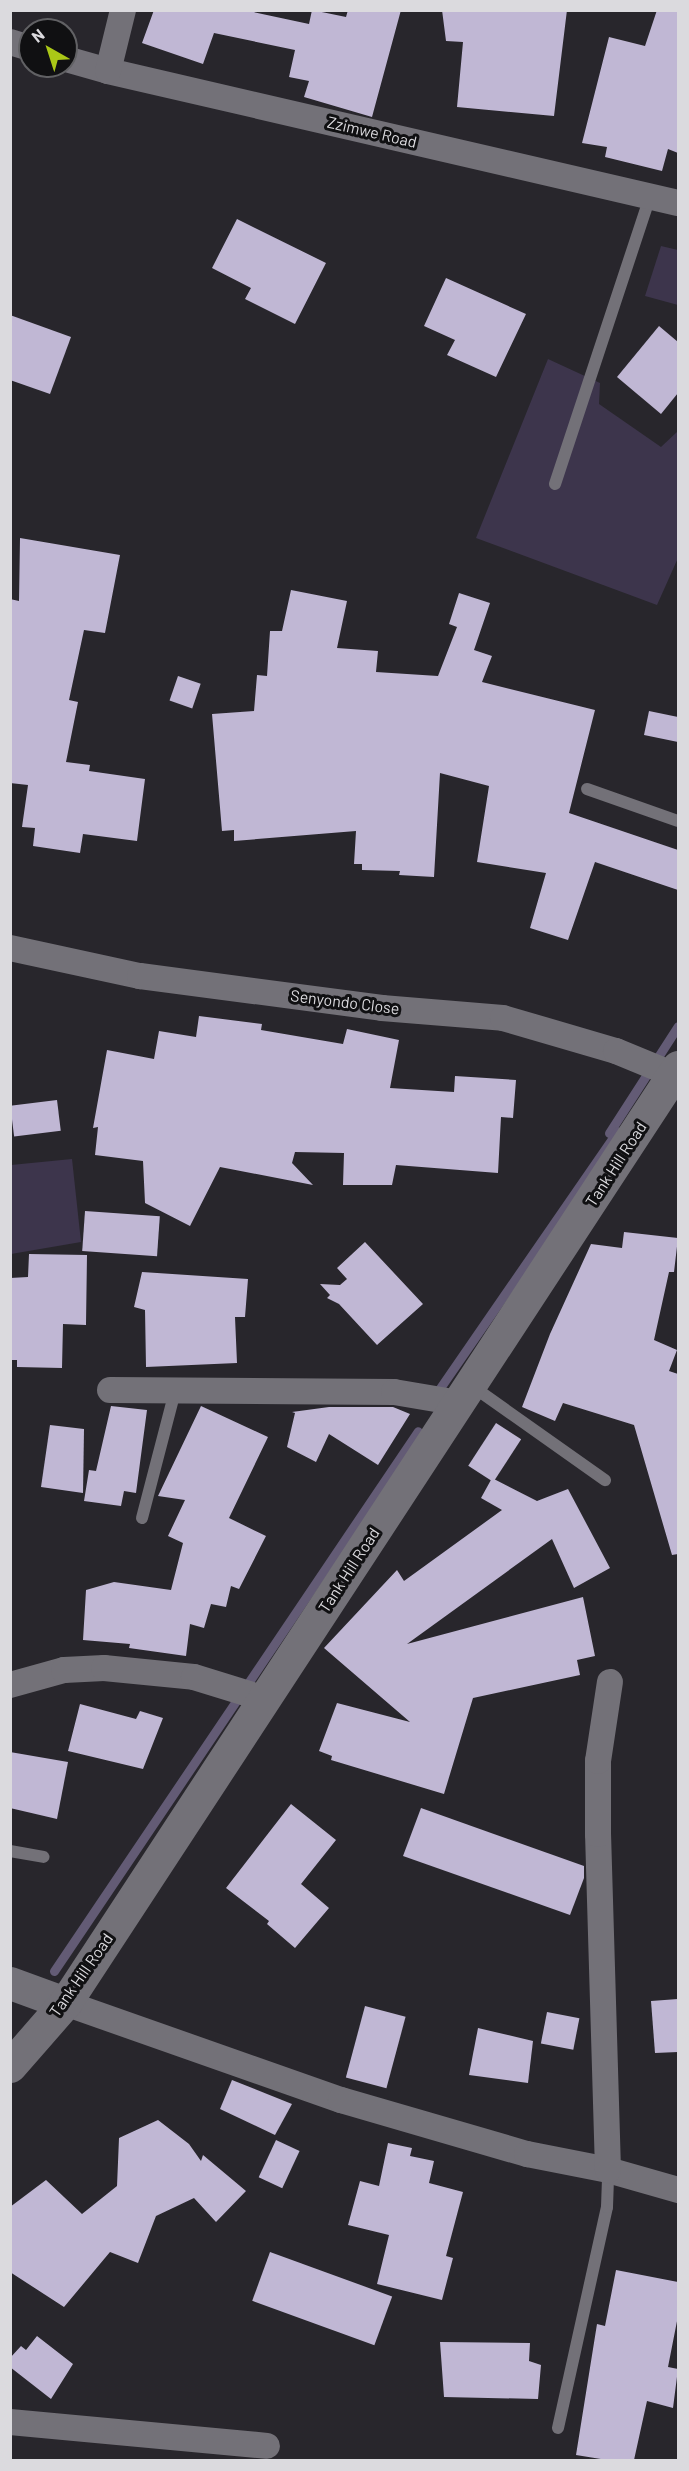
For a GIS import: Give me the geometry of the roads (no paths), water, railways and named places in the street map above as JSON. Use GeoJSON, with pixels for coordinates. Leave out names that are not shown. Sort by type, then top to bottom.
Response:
{"type":"FeatureCollection","features":[{"type":"Feature","properties":{"kind":"street"},"geometry":{"type":"LineString","coordinates":[[108,71],[123,10]]}},
{"type":"Feature","properties":{"kind":"street","name":"Zzimwe Road"},"geometry":{"type":"LineString","coordinates":[[78,62],[678,203]]}},
{"type":"Feature","properties":{"kind":"street","name":"Senyondo Close"},"geometry":{"type":"LineString","coordinates":[[10,948],[86,967],[140,976],[382,1008],[503,1018],[676,1071]]}},
{"type":"Feature","properties":{"kind":"street","name":"Tank Hill Road"},"geometry":{"type":"LineString","coordinates":[[10,2066],[65,2003],[676,1071]]}},
{"type":"Feature","properties":{"kind":"street"},"geometry":{"type":"LineString","coordinates":[[110,1390],[465,1394]]}},
{"type":"Feature","properties":{"kind":"street"},"geometry":{"type":"LineString","coordinates":[[10,1685],[64,1670],[104,1668],[194,1677],[265,1699]]}},
{"type":"Feature","properties":{"kind":"street"},"geometry":{"type":"LineString","coordinates":[[609,2170],[598,1761],[610,1682]]}},
{"type":"Feature","properties":{"kind":"street"},"geometry":{"type":"LineString","coordinates":[[10,1983],[341,2100],[527,2154],[609,2170],[678,2190]]}},
{"type":"Feature","properties":{"kind":"street"},"geometry":{"type":"LineString","coordinates":[[10,2422],[267,2446]]}},
{"type":"Feature","properties":{"kind":"lane"},"geometry":{"type":"LineString","coordinates":[[555,484],[650,196]]}},
{"type":"Feature","properties":{"kind":"lane"},"geometry":{"type":"LineString","coordinates":[[587,789],[678,821]]}},
{"type":"Feature","properties":{"kind":"lane"},"geometry":{"type":"LineString","coordinates":[[141,1518],[175,1391]]}},
{"type":"Feature","properties":{"kind":"lane"},"geometry":{"type":"LineString","coordinates":[[465,1394],[605,1480]]}},
{"type":"Feature","properties":{"kind":"lane"},"geometry":{"type":"LineString","coordinates":[[10,1851],[43,1857]]}},
{"type":"Feature","properties":{"kind":"lane"},"geometry":{"type":"LineString","coordinates":[[558,2428],[607,2208],[609,2170]]}},
{"type":"Feature","properties":{"kind":"waterway"},"geometry":{"type":"LineString","coordinates":[[609,1133],[678,1026]]}},
{"type":"Feature","properties":{"kind":"waterway"},"geometry":{"type":"LineString","coordinates":[[440,1388],[617,1131]]}},
{"type":"Feature","properties":{"kind":"waterway"},"geometry":{"type":"LineString","coordinates":[[54,1971],[418,1431]]}}]}
